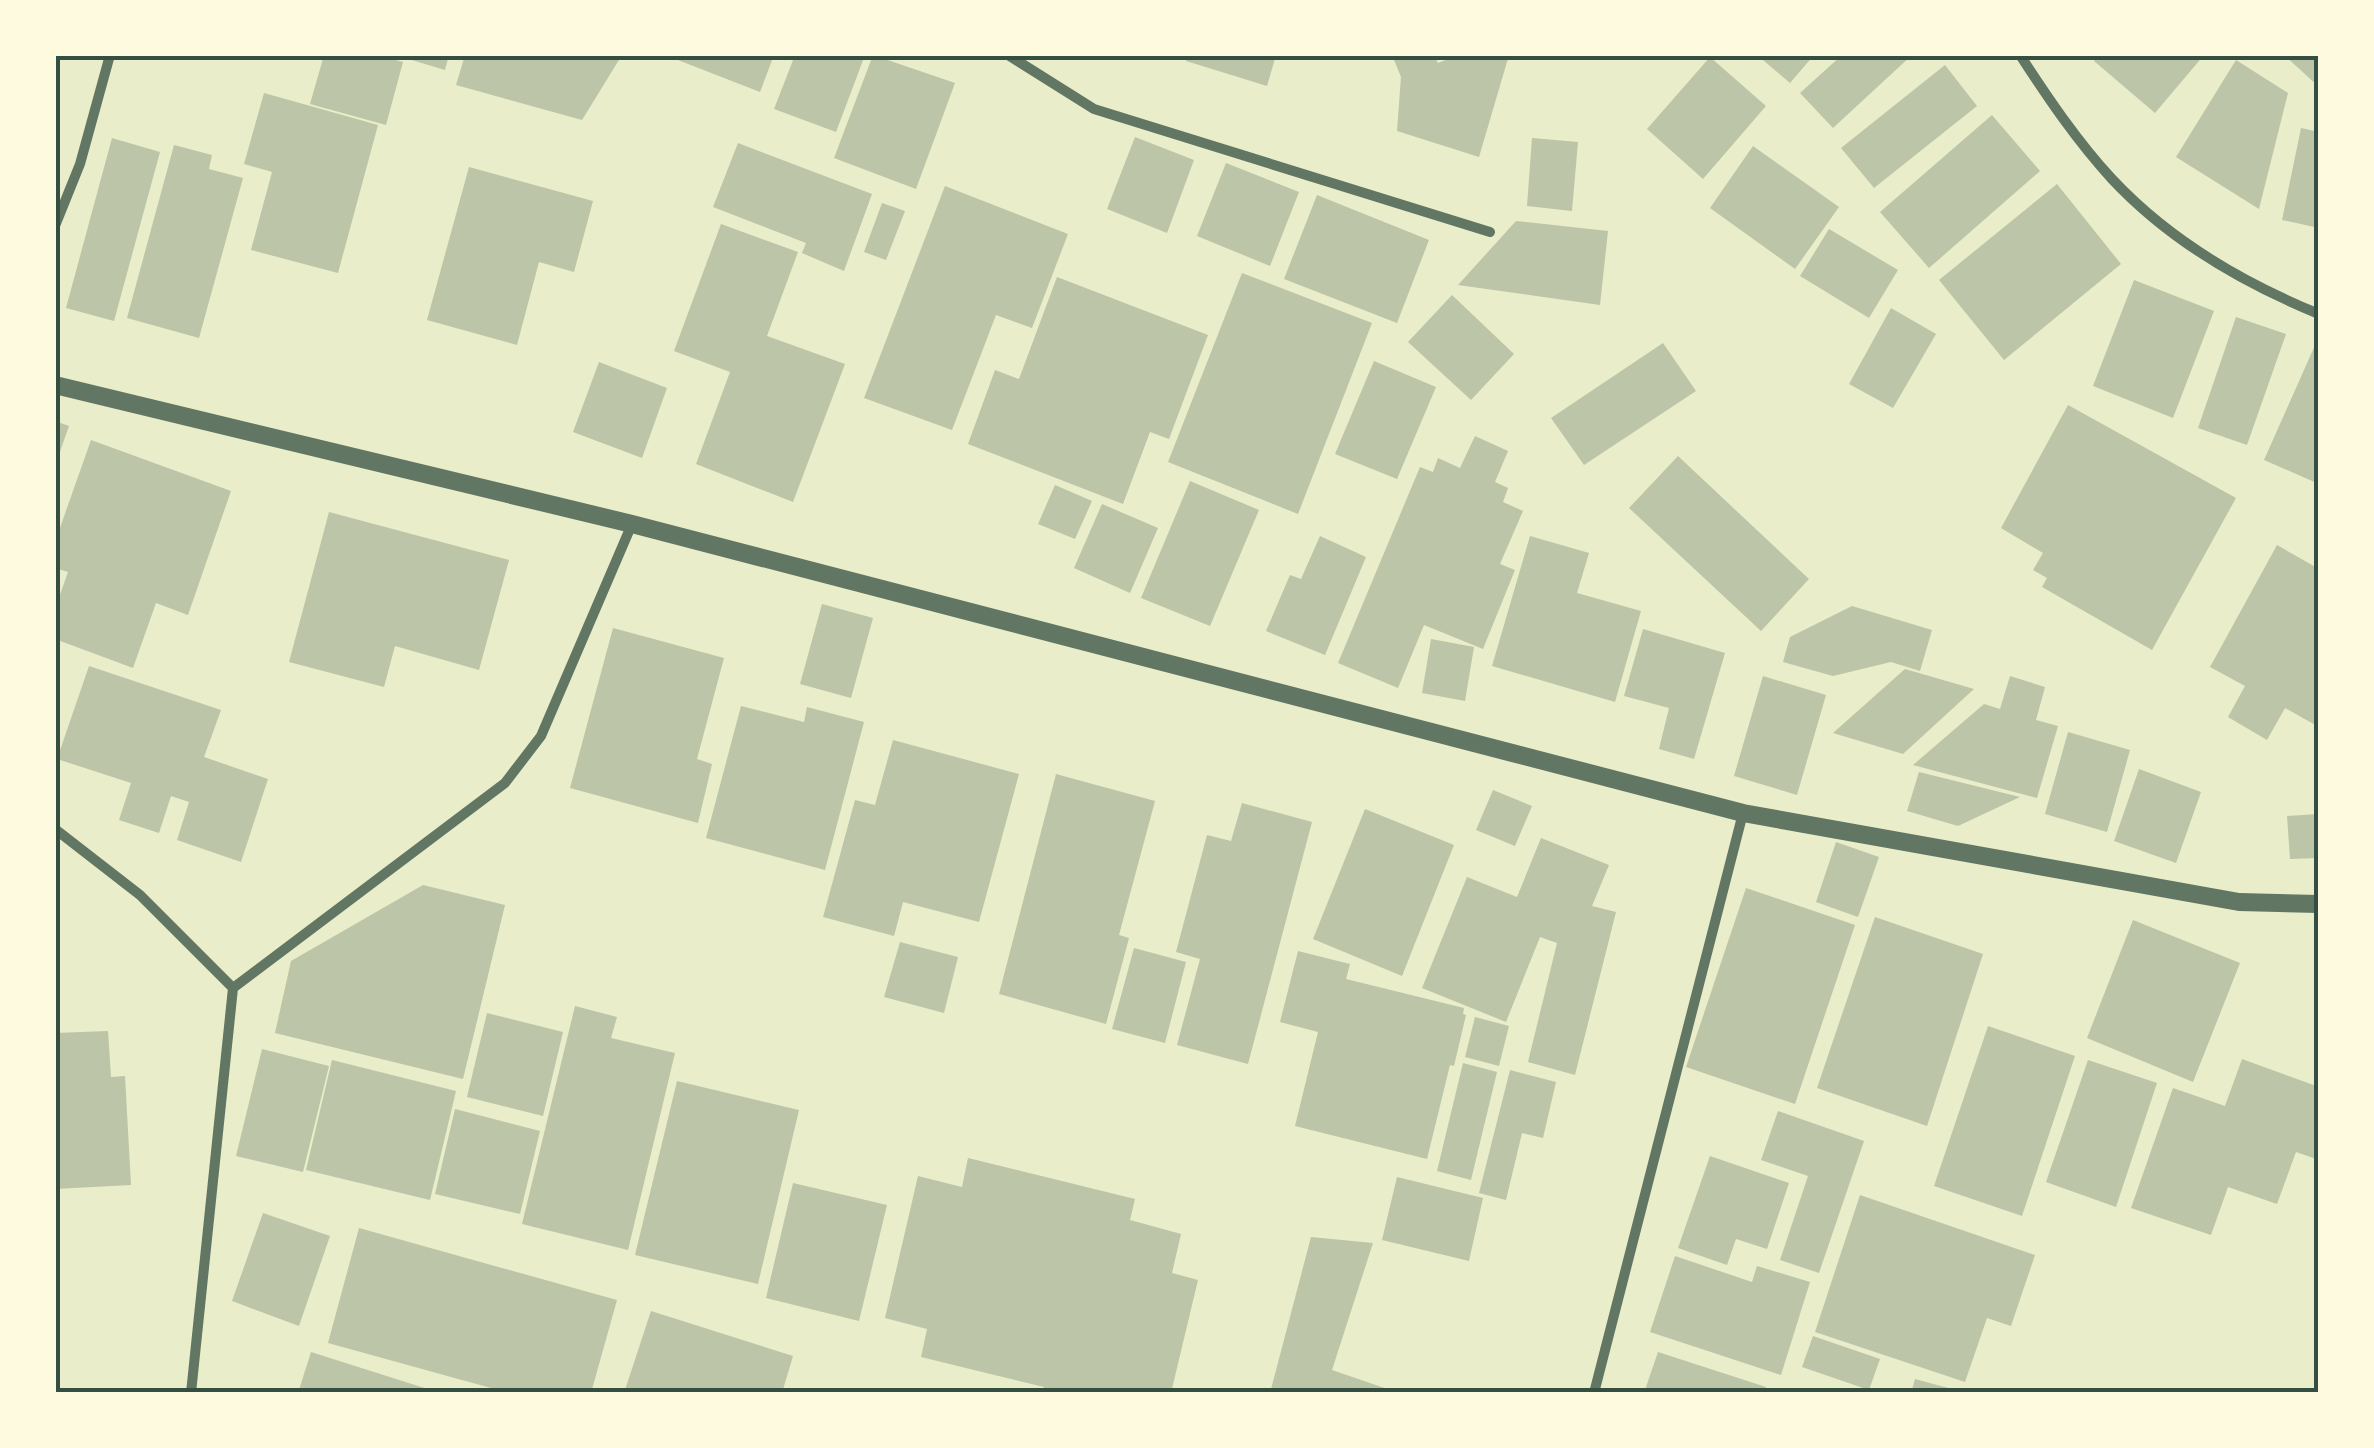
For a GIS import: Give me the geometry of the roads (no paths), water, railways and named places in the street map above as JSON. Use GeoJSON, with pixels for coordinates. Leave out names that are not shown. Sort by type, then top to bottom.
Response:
{"type":"FeatureCollection","features":[{"type":"Feature","properties":{"kind":"street"},"geometry":{"type":"LineString","coordinates":[[55,226],[80,164],[110,55]]}},
{"type":"Feature","properties":{"kind":"street"},"geometry":{"type":"LineString","coordinates":[[1008,55],[1094,109],[1490,232]]}},
{"type":"Feature","properties":{"kind":"street"},"geometry":{"type":"LineString","coordinates":[[2020,55],[2060,114],[2113,180],[2162,224],[2244,280],[2319,314]]}},
{"type":"Feature","properties":{"kind":"street"},"geometry":{"type":"LineString","coordinates":[[55,385],[632,524],[1743,813],[2239,902],[2319,904]]}},
{"type":"Feature","properties":{"kind":"street"},"geometry":{"type":"LineString","coordinates":[[192,1393],[233,988],[505,783],[541,736],[632,524]]}},
{"type":"Feature","properties":{"kind":"street"},"geometry":{"type":"LineString","coordinates":[[1594,1393],[1743,813]]}},
{"type":"Feature","properties":{"kind":"street"},"geometry":{"type":"LineString","coordinates":[[55,829],[140,895],[233,988]]}}]}
